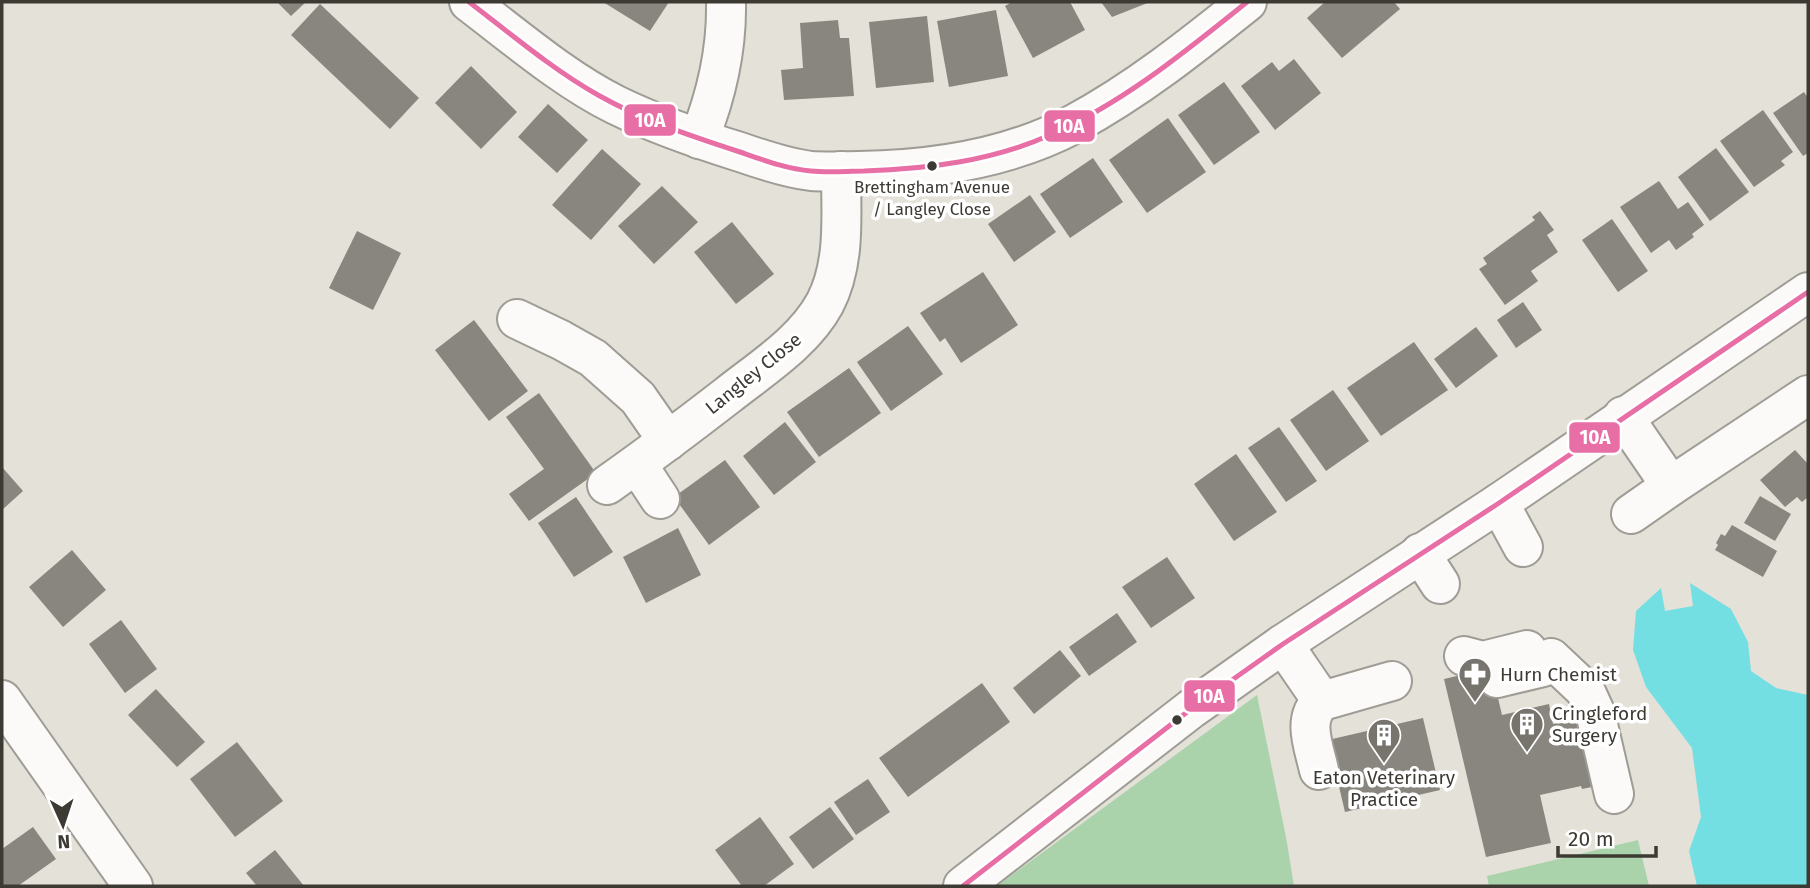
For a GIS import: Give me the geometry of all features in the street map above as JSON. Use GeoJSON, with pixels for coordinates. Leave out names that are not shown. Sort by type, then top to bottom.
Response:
{"type":"FeatureCollection","features":[{"type":"Feature","properties":{"kind":"street"},"geometry":{"type":"LineString","coordinates":[[468,2],[554,66],[615,105],[699,139],[781,165],[811,171],[902,170],[957,164],[1033,142],[1074,124],[1143,82],[1175,61],[1247,2]]}},
{"type":"Feature","properties":{"kind":"street"},"geometry":{"type":"LineString","coordinates":[[699,139],[712,108],[722,69],[726,2]]}},
{"type":"Feature","properties":{"kind":"street","name":"Langley Close"},"geometry":{"type":"LineString","coordinates":[[660,499],[622,474],[776,357],[809,327],[825,303],[834,280],[841,245],[841,171]]}},
{"type":"Feature","properties":{"kind":"street"},"geometry":{"type":"LineString","coordinates":[[964,886],[1191,709],[1283,643],[1430,568],[1499,503],[1808,292]]}},
{"type":"Feature","properties":{"kind":"street"},"geometry":{"type":"LineString","coordinates":[[526,333],[593,358],[638,398],[668,441]]}},
{"type":"Feature","properties":{"kind":"street"},"geometry":{"type":"LineString","coordinates":[[1630,514],[1808,395]]}},
{"type":"Feature","properties":{"kind":"street"},"geometry":{"type":"LineString","coordinates":[[1623,416],[1671,486]]}},
{"type":"Feature","properties":{"kind":"street"},"geometry":{"type":"LineString","coordinates":[[1499,503],[1523,547]]}},
{"type":"Feature","properties":{"kind":"street"},"geometry":{"type":"LineString","coordinates":[[1464,656],[1483,661],[1531,649],[1545,636]]}},
{"type":"Feature","properties":{"kind":"street"},"geometry":{"type":"LineString","coordinates":[[1283,643],[1322,701]]}},
{"type":"Feature","properties":{"kind":"street"},"geometry":{"type":"LineString","coordinates":[[1497,678],[1543,667],[1550,658],[1585,690],[1595,712],[1614,794]]}},
{"type":"Feature","properties":{"kind":"street"},"geometry":{"type":"LineString","coordinates":[[1319,770],[1309,722],[1314,708],[1322,701],[1392,681]]}},
{"type":"Feature","properties":{"kind":"street"},"geometry":{"type":"LineString","coordinates":[[2,700],[133,886]]}},
{"type":"Feature","properties":{"kind":"green space"},"geometry":{"type":"Polygon","coordinates":[[[1257,695],[1294,886],[997,886],[1257,695]]]}},
{"type":"Feature","properties":{"kind":"green space"},"geometry":{"type":"Polygon","coordinates":[[[1638,840],[1649,886],[1489,886],[1487,876],[1638,840]]]}},
{"type":"Feature","properties":{"kind":"water"},"geometry":{"type":"Polygon","coordinates":[[[1690,583],[1731,609],[1748,642],[1751,671],[1776,688],[1808,695],[1808,886],[1697,886],[1689,851],[1701,817],[1692,748],[1646,687],[1633,650],[1636,611],[1661,588],[1665,611],[1693,606],[1690,583]]]}},
{"type":"Feature","properties":{"kind":"building"},"geometry":{"type":"Polygon","coordinates":[[[277,2],[306,2],[291,16],[277,2]]]}},
{"type":"Feature","properties":{"kind":"building"},"geometry":{"type":"Polygon","coordinates":[[[603,2],[669,2],[650,31],[603,2]]]}},
{"type":"Feature","properties":{"kind":"building"},"geometry":{"type":"Polygon","coordinates":[[[1012,2],[1070,2],[1085,30],[1033,58],[1005,6],[1012,2]]]}},
{"type":"Feature","properties":{"kind":"building"},"geometry":{"type":"Polygon","coordinates":[[[1101,2],[1150,2],[1112,17],[1101,2]]]}},
{"type":"Feature","properties":{"kind":"building"},"geometry":{"type":"Polygon","coordinates":[[[1325,2],[1394,2],[1400,9],[1342,58],[1307,18],[1325,2]]]}},
{"type":"Feature","properties":{"kind":"building"},"geometry":{"type":"Polygon","coordinates":[[[320,4],[419,98],[390,129],[291,35],[320,4]]]}},
{"type":"Feature","properties":{"kind":"building"},"geometry":{"type":"Polygon","coordinates":[[[996,10],[1008,76],[949,87],[937,21],[996,10]]]}},
{"type":"Feature","properties":{"kind":"building"},"geometry":{"type":"Polygon","coordinates":[[[927,16],[934,82],[876,88],[869,22],[927,16]]]}},
{"type":"Feature","properties":{"kind":"building"},"geometry":{"type":"Polygon","coordinates":[[[838,20],[840,38],[849,38],[854,96],[784,100],[781,70],[803,68],[800,23],[838,20]]]}},
{"type":"Feature","properties":{"kind":"building"},"geometry":{"type":"Polygon","coordinates":[[[1294,59],[1321,93],[1275,130],[1241,86],[1272,62],[1279,71],[1294,59]]]}},
{"type":"Feature","properties":{"kind":"building"},"geometry":{"type":"Polygon","coordinates":[[[471,66],[517,112],[481,149],[435,103],[471,66]]]}},
{"type":"Feature","properties":{"kind":"building"},"geometry":{"type":"Polygon","coordinates":[[[1224,82],[1260,132],[1214,165],[1178,115],[1224,82]]]}},
{"type":"Feature","properties":{"kind":"building"},"geometry":{"type":"Polygon","coordinates":[[[1804,92],[1808,98],[1808,153],[1803,156],[1773,113],[1804,92]]]}},
{"type":"Feature","properties":{"kind":"building"},"geometry":{"type":"Polygon","coordinates":[[[548,104],[588,140],[557,173],[518,137],[548,104]]]}},
{"type":"Feature","properties":{"kind":"building"},"geometry":{"type":"Polygon","coordinates":[[[1763,110],[1793,152],[1781,161],[1785,165],[1754,187],[1720,141],[1763,110]]]}},
{"type":"Feature","properties":{"kind":"building"},"geometry":{"type":"Polygon","coordinates":[[[1168,118],[1206,172],[1147,213],[1109,160],[1168,118]]]}},
{"type":"Feature","properties":{"kind":"building"},"geometry":{"type":"Polygon","coordinates":[[[1716,148],[1749,192],[1710,221],[1678,177],[1716,148]]]}},
{"type":"Feature","properties":{"kind":"building"},"geometry":{"type":"Polygon","coordinates":[[[602,149],[641,184],[591,240],[552,205],[602,149]]]}},
{"type":"Feature","properties":{"kind":"building"},"geometry":{"type":"Polygon","coordinates":[[[1093,158],[1123,202],[1070,238],[1040,194],[1093,158]]]}},
{"type":"Feature","properties":{"kind":"building"},"geometry":{"type":"Polygon","coordinates":[[[1659,181],[1678,209],[1688,202],[1704,225],[1692,234],[1694,237],[1676,250],[1669,240],[1651,253],[1620,207],[1659,181]]]}},
{"type":"Feature","properties":{"kind":"building"},"geometry":{"type":"Polygon","coordinates":[[[662,186],[698,222],[654,264],[618,226],[662,186]]]}},
{"type":"Feature","properties":{"kind":"building"},"geometry":{"type":"Polygon","coordinates":[[[1030,195],[1056,232],[1014,262],[988,224],[1030,195]]]}},
{"type":"Feature","properties":{"kind":"building"},"geometry":{"type":"Polygon","coordinates":[[[1540,211],[1554,230],[1547,235],[1558,252],[1531,271],[1538,281],[1505,305],[1479,269],[1487,264],[1483,258],[1535,220],[1532,217],[1540,211]]]}},
{"type":"Feature","properties":{"kind":"building"},"geometry":{"type":"Polygon","coordinates":[[[1612,219],[1648,271],[1618,292],[1582,240],[1612,219]]]}},
{"type":"Feature","properties":{"kind":"building"},"geometry":{"type":"Polygon","coordinates":[[[732,222],[774,274],[736,304],[694,252],[732,222]]]}},
{"type":"Feature","properties":{"kind":"building"},"geometry":{"type":"Polygon","coordinates":[[[357,231],[401,253],[373,310],[329,288],[357,231]]]}},
{"type":"Feature","properties":{"kind":"building"},"geometry":{"type":"Polygon","coordinates":[[[983,272],[1018,325],[961,363],[945,338],[940,342],[920,313],[983,272]]]}},
{"type":"Feature","properties":{"kind":"building"},"geometry":{"type":"Polygon","coordinates":[[[1523,302],[1542,330],[1516,348],[1497,320],[1523,302]]]}},
{"type":"Feature","properties":{"kind":"building"},"geometry":{"type":"Polygon","coordinates":[[[474,320],[528,391],[489,421],[435,350],[474,320]]]}},
{"type":"Feature","properties":{"kind":"building"},"geometry":{"type":"Polygon","coordinates":[[[908,326],[943,374],[891,411],[857,362],[908,326]]]}},
{"type":"Feature","properties":{"kind":"building"},"geometry":{"type":"Polygon","coordinates":[[[1476,327],[1498,356],[1456,388],[1434,359],[1476,327]]]}},
{"type":"Feature","properties":{"kind":"building"},"geometry":{"type":"Polygon","coordinates":[[[1414,342],[1448,390],[1381,436],[1347,388],[1414,342]]]}},
{"type":"Feature","properties":{"kind":"building"},"geometry":{"type":"Polygon","coordinates":[[[849,368],[881,413],[819,457],[787,412],[849,368]]]}},
{"type":"Feature","properties":{"kind":"building"},"geometry":{"type":"Polygon","coordinates":[[[1333,390],[1369,441],[1326,471],[1290,420],[1333,390]]]}},
{"type":"Feature","properties":{"kind":"building"},"geometry":{"type":"Polygon","coordinates":[[[539,393],[596,473],[529,521],[509,494],[544,469],[506,417],[539,393]]]}},
{"type":"Feature","properties":{"kind":"building"},"geometry":{"type":"Polygon","coordinates":[[[785,422],[816,462],[774,495],[743,456],[785,422]]]}},
{"type":"Feature","properties":{"kind":"building"},"geometry":{"type":"Polygon","coordinates":[[[1279,427],[1317,481],[1286,502],[1248,448],[1279,427]]]}},
{"type":"Feature","properties":{"kind":"building"},"geometry":{"type":"Polygon","coordinates":[[[1795,450],[1808,464],[1808,497],[1802,502],[1797,497],[1785,507],[1760,480],[1795,450]]]}},
{"type":"Feature","properties":{"kind":"building"},"geometry":{"type":"Polygon","coordinates":[[[1236,454],[1277,512],[1234,541],[1194,484],[1236,454]]]}},
{"type":"Feature","properties":{"kind":"building"},"geometry":{"type":"Polygon","coordinates":[[[725,460],[760,507],[709,545],[674,497],[725,460]]]}},
{"type":"Feature","properties":{"kind":"building"},"geometry":{"type":"Polygon","coordinates":[[[2,467],[23,491],[2,510],[2,467]]]}},
{"type":"Feature","properties":{"kind":"building"},"geometry":{"type":"Polygon","coordinates":[[[1760,496],[1791,514],[1775,541],[1744,523],[1760,496]]]}},
{"type":"Feature","properties":{"kind":"building"},"geometry":{"type":"Polygon","coordinates":[[[576,497],[613,552],[574,577],[538,523],[576,497]]]}},
{"type":"Feature","properties":{"kind":"building"},"geometry":{"type":"Polygon","coordinates":[[[1732,525],[1777,551],[1763,577],[1715,550],[1721,534],[1725,536],[1732,525]]]}},
{"type":"Feature","properties":{"kind":"building"},"geometry":{"type":"Polygon","coordinates":[[[678,528],[701,575],[646,603],[623,557],[678,528]]]}},
{"type":"Feature","properties":{"kind":"building"},"geometry":{"type":"Polygon","coordinates":[[[72,550],[106,590],[63,627],[29,587],[72,550]]]}},
{"type":"Feature","properties":{"kind":"building"},"geometry":{"type":"Polygon","coordinates":[[[1167,557],[1195,598],[1151,628],[1122,587],[1167,557]]]}},
{"type":"Feature","properties":{"kind":"building"},"geometry":{"type":"Polygon","coordinates":[[[1117,613],[1137,642],[1089,676],[1069,647],[1117,613]]]}},
{"type":"Feature","properties":{"kind":"building"},"geometry":{"type":"Polygon","coordinates":[[[121,620],[157,669],[125,693],[89,644],[121,620]]]}},
{"type":"Feature","properties":{"kind":"building"},"geometry":{"type":"Polygon","coordinates":[[[1060,650],[1081,676],[1034,714],[1013,688],[1060,650]]]}},
{"type":"Feature","properties":{"kind":"building","name":"Cringleford Surgery"},"geometry":{"type":"Polygon","coordinates":[[[1491,668],[1502,715],[1549,704],[1553,724],[1585,717],[1600,781],[1591,784],[1592,787],[1582,789],[1581,786],[1540,795],[1551,843],[1486,857],[1444,679],[1491,668]]]}},
{"type":"Feature","properties":{"kind":"building"},"geometry":{"type":"Polygon","coordinates":[[[982,683],[1010,722],[908,797],[879,758],[982,683]]]}},
{"type":"Feature","properties":{"kind":"building"},"geometry":{"type":"Polygon","coordinates":[[[156,689],[205,742],[177,767],[128,715],[156,689]]]}},
{"type":"Feature","properties":{"kind":"building","name":"Eaton Veterinary Practice"},"geometry":{"type":"Polygon","coordinates":[[[1423,718],[1440,790],[1345,812],[1328,740],[1423,718]]]}},
{"type":"Feature","properties":{"kind":"building"},"geometry":{"type":"Polygon","coordinates":[[[237,742],[283,801],[235,837],[190,779],[237,742]]]}},
{"type":"Feature","properties":{"kind":"building"},"geometry":{"type":"Polygon","coordinates":[[[868,779],[890,812],[856,835],[834,802],[868,779]]]}},
{"type":"Feature","properties":{"kind":"building"},"geometry":{"type":"Polygon","coordinates":[[[830,807],[854,839],[813,869],[789,837],[830,807]]]}},
{"type":"Feature","properties":{"kind":"building"},"geometry":{"type":"Polygon","coordinates":[[[760,817],[794,864],[764,886],[742,886],[715,850],[760,817]]]}},
{"type":"Feature","properties":{"kind":"building"},"geometry":{"type":"Polygon","coordinates":[[[33,827],[56,859],[18,886],[2,886],[2,849],[33,827]]]}},
{"type":"Feature","properties":{"kind":"building"},"geometry":{"type":"Polygon","coordinates":[[[275,850],[304,886],[257,886],[246,873],[275,850]]]}},
{"type":"Feature","properties":{"kind":"transit line","name":"10A"},"geometry":{"type":"LineString","coordinates":[[469,2],[564,74],[632,112],[685,134],[775,164],[818,172],[888,170],[959,162],[1028,144],[1077,122],[1128,92],[1247,2]]}},
{"type":"Feature","properties":{"kind":"transit line","name":"10A"},"geometry":{"type":"LineString","coordinates":[[963,886],[1191,709],[1283,644],[1499,503],[1808,292]]}},
{"type":"Feature","properties":{"kind":"place","name":"Brettingham Avenue / Langley Close"},"geometry":{"type":"Point","coordinates":[932,166]}},
{"type":"Feature","properties":{"kind":"place","name":"Hurn Chemist"},"geometry":{"type":"Point","coordinates":[1475,704]}},
{"type":"Feature","properties":{"kind":"place","name":"Cringleford Surgery"},"geometry":{"type":"Point","coordinates":[1527,754]}},
{"type":"Feature","properties":{"kind":"place","name":"Eaton Veterinary Practice"},"geometry":{"type":"Point","coordinates":[1384,765]}}]}
